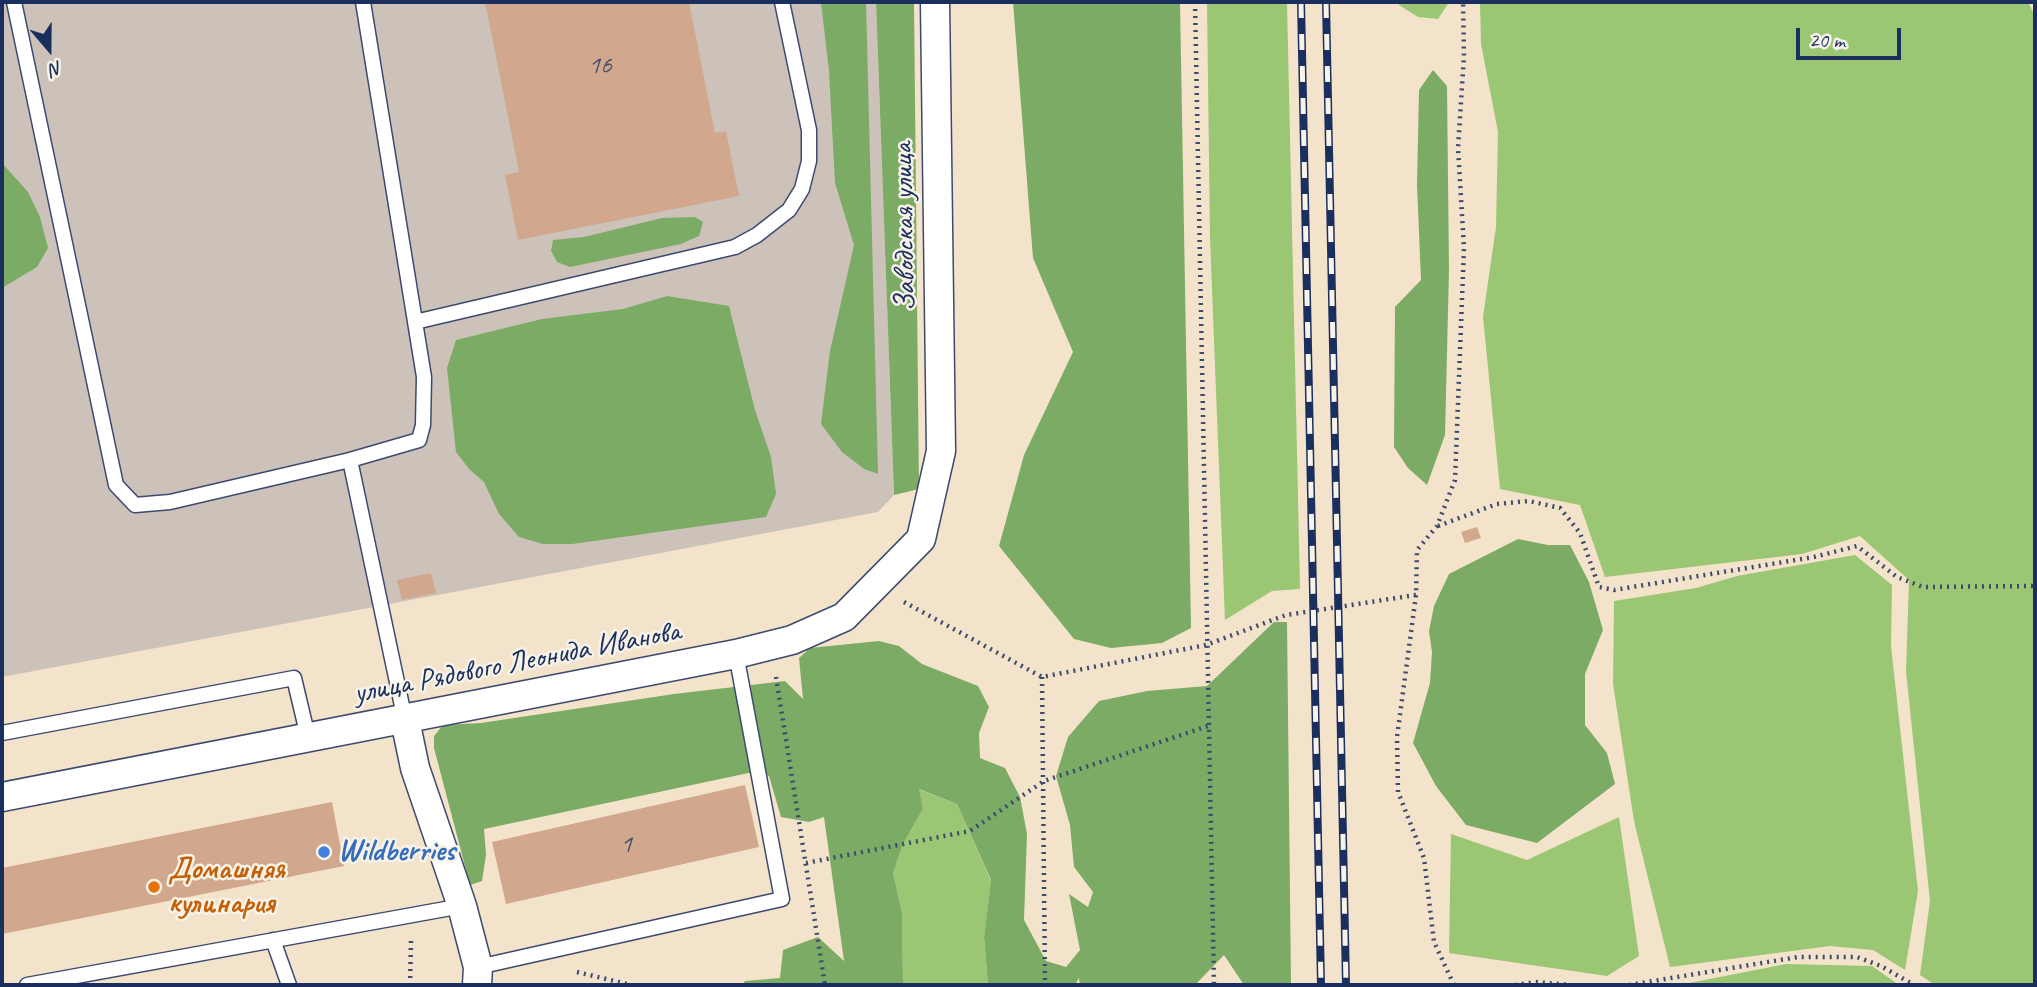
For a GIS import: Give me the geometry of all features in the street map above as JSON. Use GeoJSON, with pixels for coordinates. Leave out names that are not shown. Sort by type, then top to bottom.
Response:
{"type":"FeatureCollection","features":[{"type":"Feature","properties":{"kind":"street","name":"Заводская улица"},"geometry":{"type":"LineString","coordinates":[[935,2],[941,451]]}},
{"type":"Feature","properties":{"kind":"street","name":"улица Рядового Леонида Иванова"},"geometry":{"type":"LineString","coordinates":[[2,797],[405,720],[736,654],[792,640],[844,617],[921,538],[941,451]]}},
{"type":"Feature","properties":{"kind":"street"},"geometry":{"type":"LineString","coordinates":[[405,720],[415,768],[462,906],[477,976]]}},
{"type":"Feature","properties":{"kind":"lane"},"geometry":{"type":"LineString","coordinates":[[14,2],[116,485],[135,505],[170,502],[350,460],[419,440],[423,425],[424,377],[363,2]]}},
{"type":"Feature","properties":{"kind":"lane"},"geometry":{"type":"LineString","coordinates":[[415,323],[735,247],[757,236],[789,210],[802,188],[809,161],[809,130],[782,2]]}},
{"type":"Feature","properties":{"kind":"lane"},"geometry":{"type":"LineString","coordinates":[[350,460],[405,720]]}},
{"type":"Feature","properties":{"kind":"lane"},"geometry":{"type":"LineString","coordinates":[[477,976],[782,899],[736,654]]}},
{"type":"Feature","properties":{"kind":"lane"},"geometry":{"type":"LineString","coordinates":[[2,733],[294,678],[309,737]]}},
{"type":"Feature","properties":{"kind":"lane"},"geometry":{"type":"LineString","coordinates":[[27,985],[462,906]]}},
{"type":"Feature","properties":{"kind":"lane"},"geometry":{"type":"LineString","coordinates":[[273,940],[289,985]]}},
{"type":"Feature","properties":{"kind":"path"},"geometry":{"type":"LineString","coordinates":[[1195,2],[1214,985]]}},
{"type":"Feature","properties":{"kind":"path"},"geometry":{"type":"LineString","coordinates":[[1454,985],[1434,942],[1424,858],[1398,792],[1397,737],[1416,595],[1417,550],[1437,526],[1455,480],[1464,248],[1458,148],[1464,56],[1463,2]]}},
{"type":"Feature","properties":{"kind":"path"},"geometry":{"type":"LineString","coordinates":[[1437,526],[1497,504],[1529,501],[1560,508],[1580,533],[1599,587],[1614,590],[1814,557],[1857,546],[1897,577],[1923,587],[2035,586]]}},
{"type":"Feature","properties":{"kind":"path"},"geometry":{"type":"LineString","coordinates":[[881,581],[899,599],[1042,677],[1206,645],[1286,615],[1416,595]]}},
{"type":"Feature","properties":{"kind":"path"},"geometry":{"type":"LineString","coordinates":[[1042,677],[1045,985]]}},
{"type":"Feature","properties":{"kind":"path"},"geometry":{"type":"LineString","coordinates":[[780,705],[825,985]]}},
{"type":"Feature","properties":{"kind":"path"},"geometry":{"type":"LineString","coordinates":[[806,863],[970,831],[1044,781],[1208,726]]}},
{"type":"Feature","properties":{"kind":"path"},"geometry":{"type":"LineString","coordinates":[[410,985],[412,915]]}},
{"type":"Feature","properties":{"kind":"path"},"geometry":{"type":"LineString","coordinates":[[1629,985],[1798,957],[1857,957],[1881,966],[1914,985]]}},
{"type":"Feature","properties":{"kind":"path"},"geometry":{"type":"LineString","coordinates":[[1516,985],[1535,982],[1571,985]]}},
{"type":"Feature","properties":{"kind":"shaded area"},"geometry":{"type":"Polygon","coordinates":[[[2,2],[876,2],[894,495],[878,512],[2,677],[2,2]]]}},
{"type":"Feature","properties":{"kind":"green space"},"geometry":{"type":"Polygon","coordinates":[[[821,2],[866,2],[878,474],[864,469],[842,452],[821,424],[830,351],[854,245],[835,183],[829,71],[821,2]]]}},
{"type":"Feature","properties":{"kind":"green space"},"geometry":{"type":"Polygon","coordinates":[[[876,2],[914,2],[919,489],[894,495],[876,2]]]}},
{"type":"Feature","properties":{"kind":"green space"},"geometry":{"type":"Polygon","coordinates":[[[1013,2],[1180,2],[1191,628],[1162,643],[1111,648],[1074,639],[999,546],[1024,455],[1073,352],[1033,258],[1013,2]]]}},
{"type":"Feature","properties":{"kind":"green space"},"geometry":{"type":"Polygon","coordinates":[[[1207,2],[1287,2],[1300,589],[1272,591],[1225,620],[1210,238],[1207,2]]]}},
{"type":"Feature","properties":{"kind":"green space"},"geometry":{"type":"Polygon","coordinates":[[[1399,2],[1449,2],[1438,19],[1418,17],[1399,5],[1399,2]]]}},
{"type":"Feature","properties":{"kind":"green space"},"geometry":{"type":"Polygon","coordinates":[[[1480,2],[2028,2],[2035,16],[2035,985],[1935,985],[1920,975],[1930,901],[1906,671],[1909,580],[1860,536],[1802,554],[1605,577],[1580,505],[1500,489],[1483,317],[1496,227],[1498,132],[1481,44],[1480,2]]]}},
{"type":"Feature","properties":{"kind":"green space"},"geometry":{"type":"Polygon","coordinates":[[[1433,70],[1447,86],[1449,270],[1445,435],[1427,485],[1408,468],[1394,447],[1395,307],[1421,280],[1417,185],[1419,90],[1433,70]]]}},
{"type":"Feature","properties":{"kind":"green space"},"geometry":{"type":"Polygon","coordinates":[[[2,163],[28,192],[40,217],[48,248],[37,267],[2,288],[2,163]]]}},
{"type":"Feature","properties":{"kind":"green space"},"geometry":{"type":"Polygon","coordinates":[[[695,217],[703,222],[699,236],[681,244],[570,267],[557,262],[551,251],[553,240],[584,237],[662,218],[695,217]]]}},
{"type":"Feature","properties":{"kind":"green space"},"geometry":{"type":"Polygon","coordinates":[[[667,296],[729,306],[755,410],[771,457],[776,494],[766,517],[572,544],[543,544],[519,537],[499,514],[484,482],[456,452],[447,368],[456,340],[542,319],[623,309],[667,296]]]}},
{"type":"Feature","properties":{"kind":"green space"},"geometry":{"type":"Polygon","coordinates":[[[1518,539],[1548,545],[1570,545],[1589,582],[1603,630],[1585,674],[1585,725],[1607,753],[1615,784],[1537,843],[1466,825],[1436,786],[1413,743],[1430,683],[1432,652],[1429,631],[1434,606],[1449,574],[1518,539]]]}},
{"type":"Feature","properties":{"kind":"green space"},"geometry":{"type":"Polygon","coordinates":[[[1855,555],[1892,585],[1891,646],[1918,891],[1905,970],[1873,950],[1830,946],[1670,967],[1634,821],[1613,684],[1614,601],[1696,588],[1737,576],[1855,555]]]}},
{"type":"Feature","properties":{"kind":"green space"},"geometry":{"type":"Polygon","coordinates":[[[1274,622],[1287,622],[1291,985],[1244,985],[1224,955],[1195,985],[1080,985],[1079,978],[1075,985],[988,985],[984,937],[991,880],[957,804],[919,789],[923,809],[903,844],[893,873],[902,913],[903,985],[742,985],[745,981],[780,978],[783,950],[818,937],[844,961],[824,817],[809,822],[781,817],[769,776],[758,771],[484,829],[486,855],[482,881],[470,885],[434,748],[434,736],[443,725],[481,723],[674,694],[785,681],[803,699],[799,658],[810,648],[879,641],[899,646],[922,664],[978,686],[989,707],[979,733],[980,758],[1005,768],[1020,797],[1027,834],[1024,920],[1046,961],[1066,967],[1080,950],[1069,894],[1088,907],[1093,892],[1074,867],[1070,825],[1056,776],[1068,737],[1099,701],[1147,691],[1207,686],[1274,622]]]}},
{"type":"Feature","properties":{"kind":"green space"},"geometry":{"type":"Polygon","coordinates":[[[918,789],[957,804],[991,881],[984,937],[988,985],[903,985],[902,913],[893,873],[903,844],[923,809],[918,789]]]}},
{"type":"Feature","properties":{"kind":"green space"},"geometry":{"type":"Polygon","coordinates":[[[1619,817],[1639,956],[1607,976],[1449,953],[1451,834],[1527,860],[1619,817]]]}},
{"type":"Feature","properties":{"kind":"green space"},"geometry":{"type":"Polygon","coordinates":[[[1786,964],[1872,966],[1899,985],[1679,985],[1786,964]]]}},
{"type":"Feature","properties":{"kind":"building"},"geometry":{"type":"Polygon","coordinates":[[[485,2],[689,2],[715,133],[726,131],[739,196],[518,240],[505,175],[519,172],[485,2]]]}},
{"type":"Feature","properties":{"kind":"building"},"geometry":{"type":"Polygon","coordinates":[[[1477,527],[1481,538],[1465,543],[1461,532],[1477,527]]]}},
{"type":"Feature","properties":{"kind":"building"},"geometry":{"type":"Polygon","coordinates":[[[431,573],[436,593],[402,600],[397,580],[431,573]]]}},
{"type":"Feature","properties":{"kind":"building"},"geometry":{"type":"Polygon","coordinates":[[[745,785],[759,847],[506,904],[492,842],[745,785]]]}},
{"type":"Feature","properties":{"kind":"building"},"geometry":{"type":"Polygon","coordinates":[[[332,802],[344,866],[2,934],[2,868],[332,802]]]}},
{"type":"Feature","properties":{"kind":"railway"},"geometry":{"type":"LineString","coordinates":[[1301,2],[1321,985]]}},
{"type":"Feature","properties":{"kind":"railway"},"geometry":{"type":"LineString","coordinates":[[1326,2],[1346,985]]}},
{"type":"Feature","properties":{"kind":"place","name":"Wildberries"},"geometry":{"type":"Point","coordinates":[324,852]}},
{"type":"Feature","properties":{"kind":"place","name":"Домашняя кулинария"},"geometry":{"type":"Point","coordinates":[154,887]}}]}
